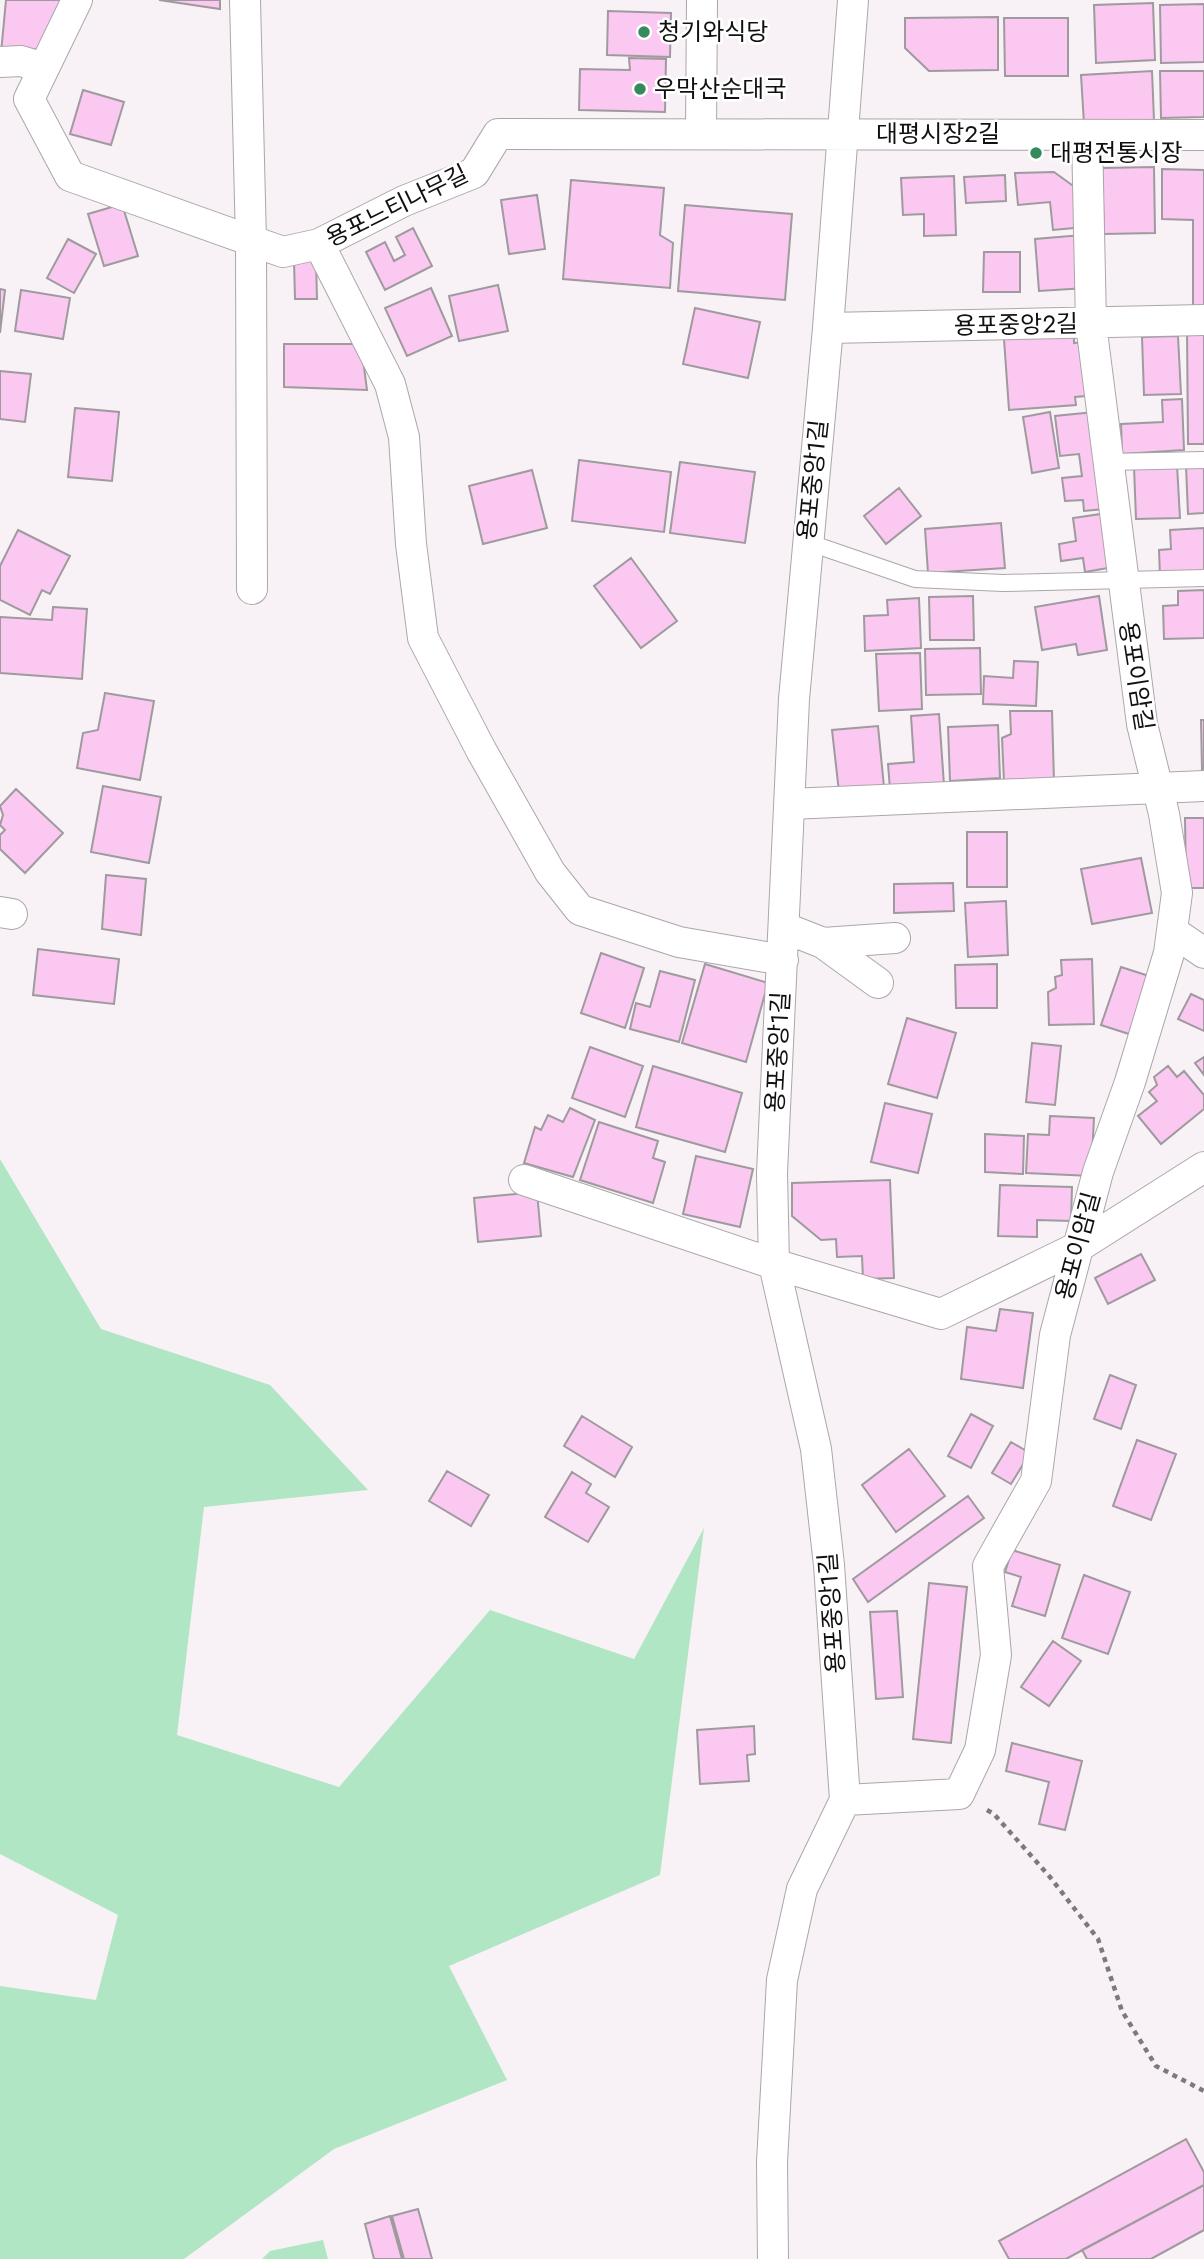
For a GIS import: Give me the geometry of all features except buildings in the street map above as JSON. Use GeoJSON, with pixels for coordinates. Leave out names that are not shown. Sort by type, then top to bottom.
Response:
{"type":"FeatureCollection","features":[{"type":"Feature","properties":{"kind":"street","name":"용포느티나무길"},"geometry":{"type":"LineString","coordinates":[[77,0],[29,99],[70,176],[283,252],[319,244],[404,201],[474,173],[498,134],[841,134]]}},
{"type":"Feature","properties":{"kind":"street"},"geometry":{"type":"LineString","coordinates":[[245,0],[251,241],[252,590]]}},
{"type":"Feature","properties":{"kind":"street"},"geometry":{"type":"LineString","coordinates":[[701,134],[702,0]]}},
{"type":"Feature","properties":{"kind":"street","name":"용포중앙1길"},"geometry":{"type":"LineString","coordinates":[[773,2259],[772,2162],[782,1980],[802,1889],[845,1800],[829,1564],[817,1449],[775,1264],[772,1173],[790,804],[807,542],[828,328],[853,0]]}},
{"type":"Feature","properties":{"kind":"street"},"geometry":{"type":"LineString","coordinates":[[0,62],[21,61],[44,68]]}},
{"type":"Feature","properties":{"kind":"street","name":"대평시장2길"},"geometry":{"type":"LineString","coordinates":[[841,134],[1204,135]]}},
{"type":"Feature","properties":{"kind":"street","name":"용포이암길"},"geometry":{"type":"LineString","coordinates":[[959,1794],[980,1750],[996,1655],[988,1566],[1036,1481],[1055,1335],[1098,1172],[1153,1010],[1172,931],[1177,892],[1164,814],[1142,724],[1090,314],[1087,136]]}},
{"type":"Feature","properties":{"kind":"street","name":"용포중앙1길"},"geometry":{"type":"LineString","coordinates":[[319,244],[390,384],[404,437],[411,544],[423,638],[481,750],[550,872],[580,910],[679,942],[783,960]]}},
{"type":"Feature","properties":{"kind":"street","name":"용포중앙2길"},"geometry":{"type":"LineString","coordinates":[[828,328],[1090,314],[1204,320]]}},
{"type":"Feature","properties":{"kind":"street"},"geometry":{"type":"LineString","coordinates":[[790,804],[1204,786]]}},
{"type":"Feature","properties":{"kind":"street"},"geometry":{"type":"LineString","coordinates":[[785,928],[823,943],[878,983]]}},
{"type":"Feature","properties":{"kind":"street"},"geometry":{"type":"LineString","coordinates":[[1172,931],[1204,953]]}},
{"type":"Feature","properties":{"kind":"street"},"geometry":{"type":"LineString","coordinates":[[823,943],[895,938]]}},
{"type":"Feature","properties":{"kind":"street"},"geometry":{"type":"LineString","coordinates":[[524,1180],[775,1264],[941,1314],[1078,1247],[1204,1167]]}},
{"type":"Feature","properties":{"kind":"street"},"geometry":{"type":"LineString","coordinates":[[845,1800],[959,1794]]}},
{"type":"Feature","properties":{"kind":"lane"},"geometry":{"type":"LineString","coordinates":[[1108,462],[1204,460]]}},
{"type":"Feature","properties":{"kind":"lane"},"geometry":{"type":"LineString","coordinates":[[807,542],[915,579],[1003,583],[1204,578]]}},
{"type":"Feature","properties":{"kind":"path"},"geometry":{"type":"LineString","coordinates":[[959,1794],[994,1814],[1050,1877],[1098,1939],[1122,2011],[1156,2066],[1204,2091]]}},
{"type":"Feature","properties":{"kind":"green space"},"geometry":{"type":"Polygon","coordinates":[[[0,1159],[101,1329],[270,1385],[368,1490],[204,1507],[177,1735],[339,1787],[490,1610],[634,1659],[704,1528],[660,1875],[449,1966],[507,2080],[334,2149],[184,2259],[0,2259],[0,1986],[96,2000],[118,1915],[0,1854],[0,1159]]]}},
{"type":"Feature","properties":{"kind":"green space"},"geometry":{"type":"Polygon","coordinates":[[[323,2240],[328,2259],[262,2259],[270,2251],[323,2240]]]}},
{"type":"Feature","properties":{"kind":"place","name":"청기와식당"},"geometry":{"type":"Point","coordinates":[644,32]}},
{"type":"Feature","properties":{"kind":"place","name":"우막산순대국"},"geometry":{"type":"Point","coordinates":[640,89]}},
{"type":"Feature","properties":{"kind":"place","name":"대평전통시장"},"geometry":{"type":"Point","coordinates":[1036,153]}}]}
